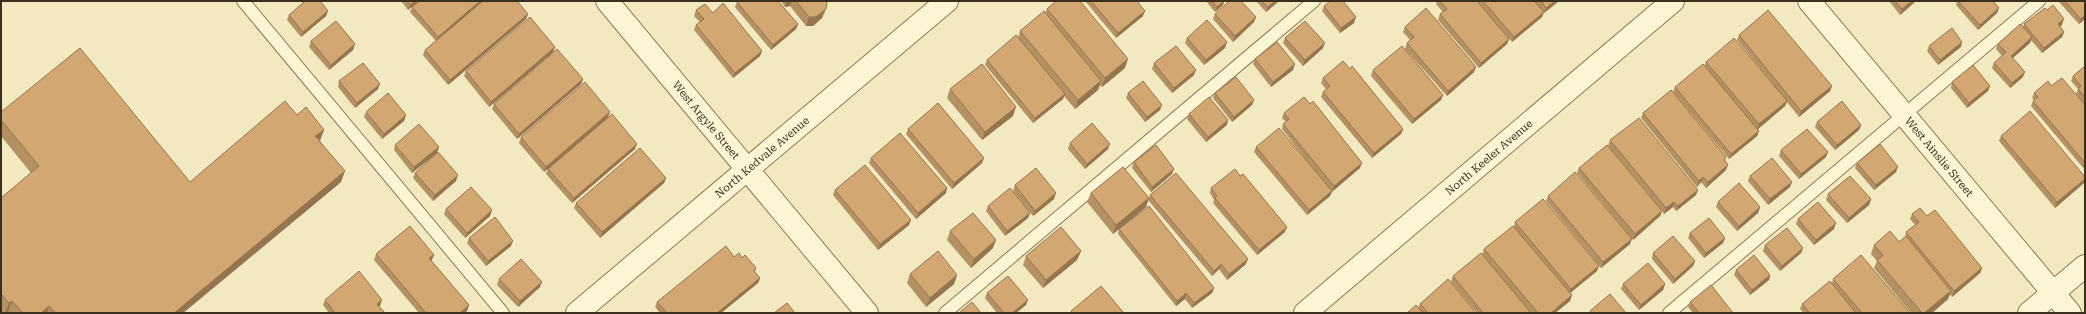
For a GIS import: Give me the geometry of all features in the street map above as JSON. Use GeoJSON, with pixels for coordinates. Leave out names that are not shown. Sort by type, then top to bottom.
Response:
{"type":"FeatureCollection","features":[{"type":"Feature","properties":{"kind":"street","name":"West Argyle Street"},"geometry":{"type":"LineString","coordinates":[[606,1],[867,313]]}},
{"type":"Feature","properties":{"kind":"street","name":"North Kedvale Avenue"},"geometry":{"type":"LineString","coordinates":[[577,313],[948,1]]}},
{"type":"Feature","properties":{"kind":"street","name":"North Keeler Avenue"},"geometry":{"type":"LineString","coordinates":[[1305,313],[1673,1]]}},
{"type":"Feature","properties":{"kind":"street","name":"West Ainslie Street"},"geometry":{"type":"LineString","coordinates":[[1809,1],[2070,313]]}},
{"type":"Feature","properties":{"kind":"street"},"geometry":{"type":"LineString","coordinates":[[2029,313],[2085,266]]}},
{"type":"Feature","properties":{"kind":"lane"},"geometry":{"type":"LineString","coordinates":[[243,1],[503,313]]}},
{"type":"Feature","properties":{"kind":"lane"},"geometry":{"type":"LineString","coordinates":[[945,313],[1314,1]]}},
{"type":"Feature","properties":{"kind":"lane"},"geometry":{"type":"LineString","coordinates":[[1669,313],[2039,1]]}},
{"type":"Feature","properties":{"kind":"building"},"geometry":{"type":"Polygon","coordinates":[[[305,1],[320,1],[328,11],[303,32],[289,15],[305,1]]]}},
{"type":"Feature","properties":{"kind":"building"},"geometry":{"type":"Polygon","coordinates":[[[407,1],[415,1],[410,5],[407,1]]]}},
{"type":"Feature","properties":{"kind":"building"},"geometry":{"type":"Polygon","coordinates":[[[420,1],[480,1],[438,37],[412,7],[420,1]]]}},
{"type":"Feature","properties":{"kind":"building"},"geometry":{"type":"Polygon","coordinates":[[[483,1],[517,1],[528,14],[450,80],[425,50],[483,1]]]}},
{"type":"Feature","properties":{"kind":"building"},"geometry":{"type":"Polygon","coordinates":[[[778,1],[798,24],[773,45],[737,2],[778,1]]]}},
{"type":"Feature","properties":{"kind":"building"},"geometry":{"type":"Polygon","coordinates":[[[796,1],[826,1],[826,9],[816,17],[809,17],[796,1]]]}},
{"type":"Feature","properties":{"kind":"building"},"geometry":{"type":"Polygon","coordinates":[[[1056,1],[1080,1],[1128,59],[1105,78],[1047,9],[1056,1]]]}},
{"type":"Feature","properties":{"kind":"building"},"geometry":{"type":"Polygon","coordinates":[[[1091,1],[1137,1],[1145,11],[1118,33],[1091,1]]]}},
{"type":"Feature","properties":{"kind":"building"},"geometry":{"type":"Polygon","coordinates":[[[1212,1],[1224,1],[1217,7],[1212,1]]]}},
{"type":"Feature","properties":{"kind":"building"},"geometry":{"type":"Polygon","coordinates":[[[1229,1],[1241,1],[1256,17],[1235,36],[1215,14],[1229,1]]]}},
{"type":"Feature","properties":{"kind":"building"},"geometry":{"type":"Polygon","coordinates":[[[1262,1],[1275,1],[1268,7],[1262,1]]]}},
{"type":"Feature","properties":{"kind":"building"},"geometry":{"type":"Polygon","coordinates":[[[1330,1],[1343,1],[1356,17],[1341,28],[1324,6],[1330,1]]]}},
{"type":"Feature","properties":{"kind":"building"},"geometry":{"type":"Polygon","coordinates":[[[1440,1],[1477,1],[1509,39],[1481,63],[1440,14],[1447,9],[1440,1]]]}},
{"type":"Feature","properties":{"kind":"building"},"geometry":{"type":"Polygon","coordinates":[[[1483,1],[1534,1],[1544,12],[1514,37],[1483,1]]]}},
{"type":"Feature","properties":{"kind":"building"},"geometry":{"type":"Polygon","coordinates":[[[1541,1],[1555,1],[1546,8],[1541,1]]]}},
{"type":"Feature","properties":{"kind":"building"},"geometry":{"type":"Polygon","coordinates":[[[1895,1],[1912,1],[1902,9],[1895,1]]]}},
{"type":"Feature","properties":{"kind":"building"},"geometry":{"type":"Polygon","coordinates":[[[1958,1],[1993,1],[1999,8],[1980,25],[1958,1]]]}},
{"type":"Feature","properties":{"kind":"building"},"geometry":{"type":"Polygon","coordinates":[[[2065,1],[2085,1],[2085,15],[2081,19],[2065,1]]]}},
{"type":"Feature","properties":{"kind":"building"},"geometry":{"type":"Polygon","coordinates":[[[723,3],[762,51],[735,73],[696,25],[704,19],[696,10],[705,4],[713,13],[723,3]]]}},
{"type":"Feature","properties":{"kind":"building"},"geometry":{"type":"Polygon","coordinates":[[[2053,5],[2064,19],[2058,24],[2064,32],[2044,48],[2024,24],[2045,8],[2047,10],[2053,5]]]}},
{"type":"Feature","properties":{"kind":"building"},"geometry":{"type":"Polygon","coordinates":[[[1426,8],[1476,67],[1448,91],[1407,43],[1414,37],[1405,27],[1426,8]]]}},
{"type":"Feature","properties":{"kind":"building"},"geometry":{"type":"Polygon","coordinates":[[[1768,10],[1832,86],[1801,111],[1739,35],[1768,10]]]}},
{"type":"Feature","properties":{"kind":"building"},"geometry":{"type":"Polygon","coordinates":[[[1044,11],[1101,81],[1078,100],[1020,31],[1044,11]]]}},
{"type":"Feature","properties":{"kind":"building"},"geometry":{"type":"Polygon","coordinates":[[[530,17],[555,47],[491,102],[466,71],[530,17]]]}},
{"type":"Feature","properties":{"kind":"building"},"geometry":{"type":"Polygon","coordinates":[[[1207,20],[1227,42],[1206,60],[1187,38],[1207,20]]]}},
{"type":"Feature","properties":{"kind":"building"},"geometry":{"type":"Polygon","coordinates":[[[336,21],[355,44],[331,65],[311,41],[336,21]]]}},
{"type":"Feature","properties":{"kind":"building"},"geometry":{"type":"Polygon","coordinates":[[[1305,21],[1325,43],[1305,60],[1285,38],[1305,21]]]}},
{"type":"Feature","properties":{"kind":"building"},"geometry":{"type":"Polygon","coordinates":[[[2020,24],[2032,37],[2011,56],[2025,72],[2012,83],[1994,63],[2006,52],[1998,44],[2020,24]]]}},
{"type":"Feature","properties":{"kind":"building"},"geometry":{"type":"Polygon","coordinates":[[[1952,28],[1962,42],[1940,60],[1929,46],[1952,28]]]}},
{"type":"Feature","properties":{"kind":"building"},"geometry":{"type":"Polygon","coordinates":[[[1016,35],[1065,94],[1035,118],[987,60],[1016,35]]]}},
{"type":"Feature","properties":{"kind":"building"},"geometry":{"type":"Polygon","coordinates":[[[1734,38],[1787,101],[1759,124],[1706,62],[1734,38]]]}},
{"type":"Feature","properties":{"kind":"building"},"geometry":{"type":"Polygon","coordinates":[[[1277,42],[1295,64],[1273,82],[1255,59],[1277,42]]]}},
{"type":"Feature","properties":{"kind":"building"},"geometry":{"type":"Polygon","coordinates":[[[1176,46],[1196,70],[1174,88],[1154,63],[1176,46]]]}},
{"type":"Feature","properties":{"kind":"building"},"geometry":{"type":"Polygon","coordinates":[[[1402,46],[1443,95],[1414,119],[1373,70],[1402,46]]]}},
{"type":"Feature","properties":{"kind":"building"},"geometry":{"type":"Polygon","coordinates":[[[80,48],[190,182],[285,101],[297,115],[306,107],[324,130],[315,136],[345,171],[174,313],[56,313],[49,306],[41,313],[23,313],[12,301],[9,303],[1,294],[1,198],[39,166],[1,120],[1,112],[80,48]]]}},
{"type":"Feature","properties":{"kind":"building"},"geometry":{"type":"Polygon","coordinates":[[[557,49],[583,79],[519,134],[494,104],[557,49]]]}},
{"type":"Feature","properties":{"kind":"building"},"geometry":{"type":"Polygon","coordinates":[[[1343,61],[1350,69],[1352,66],[1403,129],[1374,153],[1323,92],[1330,86],[1323,78],[1343,61]]]}},
{"type":"Feature","properties":{"kind":"building"},"geometry":{"type":"Polygon","coordinates":[[[363,63],[380,84],[357,103],[339,81],[363,63]]]}},
{"type":"Feature","properties":{"kind":"building"},"geometry":{"type":"Polygon","coordinates":[[[982,64],[1016,107],[985,132],[950,89],[982,64]]]}},
{"type":"Feature","properties":{"kind":"building"},"geometry":{"type":"Polygon","coordinates":[[[1703,64],[1759,131],[1731,154],[1675,87],[1703,64]]]}},
{"type":"Feature","properties":{"kind":"building"},"geometry":{"type":"Polygon","coordinates":[[[1973,65],[1990,86],[1969,103],[1952,82],[1973,65]]]}},
{"type":"Feature","properties":{"kind":"building"},"geometry":{"type":"Polygon","coordinates":[[[2085,66],[2085,97],[2078,89],[2081,86],[2073,76],[2085,66]]]}},
{"type":"Feature","properties":{"kind":"building"},"geometry":{"type":"Polygon","coordinates":[[[1236,77],[1254,100],[1234,117],[1215,93],[1236,77]]]}},
{"type":"Feature","properties":{"kind":"building"},"geometry":{"type":"Polygon","coordinates":[[[2062,78],[2085,105],[2085,163],[2033,101],[2038,97],[2034,93],[2048,81],[2051,86],[2062,78]]]}},
{"type":"Feature","properties":{"kind":"building"},"geometry":{"type":"Polygon","coordinates":[[[1143,81],[1162,105],[1147,117],[1128,93],[1143,81]]]}},
{"type":"Feature","properties":{"kind":"building"},"geometry":{"type":"Polygon","coordinates":[[[585,82],[610,112],[546,167],[521,137],[585,82]]]}},
{"type":"Feature","properties":{"kind":"building"},"geometry":{"type":"Polygon","coordinates":[[[1671,90],[1726,157],[1724,159],[1728,165],[1708,182],[1703,177],[1699,181],[1643,113],[1671,90]]]}},
{"type":"Feature","properties":{"kind":"building"},"geometry":{"type":"Polygon","coordinates":[[[388,93],[406,115],[384,134],[366,112],[388,93]]]}},
{"type":"Feature","properties":{"kind":"building"},"geometry":{"type":"Polygon","coordinates":[[[1209,97],[1228,120],[1208,137],[1189,114],[1209,97]]]}},
{"type":"Feature","properties":{"kind":"building"},"geometry":{"type":"Polygon","coordinates":[[[1304,97],[1310,104],[1313,101],[1362,163],[1334,186],[1283,124],[1289,119],[1284,113],[1304,97]]]}},
{"type":"Feature","properties":{"kind":"building"},"geometry":{"type":"Polygon","coordinates":[[[1842,101],[1861,125],[1837,145],[1817,122],[1842,101]]]}},
{"type":"Feature","properties":{"kind":"building"},"geometry":{"type":"Polygon","coordinates":[[[938,103],[984,158],[954,183],[908,129],[938,103]]]}},
{"type":"Feature","properties":{"kind":"building"},"geometry":{"type":"Polygon","coordinates":[[[2030,111],[2085,177],[2085,179],[2057,202],[2001,136],[2030,111]]]}},
{"type":"Feature","properties":{"kind":"building"},"geometry":{"type":"Polygon","coordinates":[[[612,114],[637,144],[574,198],[548,169],[612,114]]]}},
{"type":"Feature","properties":{"kind":"building"},"geometry":{"type":"Polygon","coordinates":[[[1639,118],[1698,190],[1678,206],[1674,202],[1666,208],[1610,140],[1639,118]]]}},
{"type":"Feature","properties":{"kind":"building"},"geometry":{"type":"Polygon","coordinates":[[[1092,123],[1110,144],[1087,164],[1070,143],[1092,123]]]}},
{"type":"Feature","properties":{"kind":"building"},"geometry":{"type":"Polygon","coordinates":[[[419,124],[439,147],[414,167],[395,145],[419,124]]]}},
{"type":"Feature","properties":{"kind":"building"},"geometry":{"type":"Polygon","coordinates":[[[1279,128],[1332,191],[1309,210],[1256,147],[1279,128]]]}},
{"type":"Feature","properties":{"kind":"building"},"geometry":{"type":"Polygon","coordinates":[[[1807,129],[1828,152],[1801,174],[1781,150],[1807,129]]]}},
{"type":"Feature","properties":{"kind":"building"},"geometry":{"type":"Polygon","coordinates":[[[900,133],[947,188],[918,213],[871,158],[900,133]]]}},
{"type":"Feature","properties":{"kind":"building"},"geometry":{"type":"Polygon","coordinates":[[[1880,144],[1898,167],[1876,185],[1857,163],[1880,144]]]}},
{"type":"Feature","properties":{"kind":"building"},"geometry":{"type":"Polygon","coordinates":[[[1156,145],[1174,169],[1152,187],[1134,162],[1156,145]]]}},
{"type":"Feature","properties":{"kind":"building"},"geometry":{"type":"Polygon","coordinates":[[[1607,145],[1662,211],[1635,234],[1579,168],[1607,145]]]}},
{"type":"Feature","properties":{"kind":"building"},"geometry":{"type":"Polygon","coordinates":[[[640,148],[666,178],[602,232],[576,203],[640,148]]]}},
{"type":"Feature","properties":{"kind":"building"},"geometry":{"type":"Polygon","coordinates":[[[438,152],[458,175],[435,195],[415,173],[438,152]]]}},
{"type":"Feature","properties":{"kind":"building"},"geometry":{"type":"Polygon","coordinates":[[[1772,158],[1792,182],[1770,199],[1750,176],[1772,158]]]}},
{"type":"Feature","properties":{"kind":"building"},"geometry":{"type":"Polygon","coordinates":[[[865,165],[911,220],[880,244],[835,190],[865,165]]]}},
{"type":"Feature","properties":{"kind":"building"},"geometry":{"type":"Polygon","coordinates":[[[1123,167],[1149,198],[1116,225],[1091,193],[1123,167]]]}},
{"type":"Feature","properties":{"kind":"building"},"geometry":{"type":"Polygon","coordinates":[[[1036,168],[1056,193],[1035,211],[1015,185],[1036,168]]]}},
{"type":"Feature","properties":{"kind":"building"},"geometry":{"type":"Polygon","coordinates":[[[1235,169],[1240,176],[1243,174],[1287,227],[1259,250],[1215,198],[1217,196],[1211,188],[1235,169]]]}},
{"type":"Feature","properties":{"kind":"building"},"geometry":{"type":"Polygon","coordinates":[[[1575,172],[1632,239],[1603,262],[1548,196],[1575,172]]]}},
{"type":"Feature","properties":{"kind":"building"},"geometry":{"type":"Polygon","coordinates":[[[1176,173],[1248,259],[1229,274],[1221,264],[1214,271],[1150,195],[1176,173]]]}},
{"type":"Feature","properties":{"kind":"building"},"geometry":{"type":"Polygon","coordinates":[[[1850,176],[1871,199],[1849,218],[1828,194],[1850,176]]]}},
{"type":"Feature","properties":{"kind":"building"},"geometry":{"type":"Polygon","coordinates":[[[1739,183],[1760,207],[1739,226],[1718,202],[1739,183]]]}},
{"type":"Feature","properties":{"kind":"building"},"geometry":{"type":"Polygon","coordinates":[[[471,187],[492,210],[467,233],[446,209],[471,187]]]}},
{"type":"Feature","properties":{"kind":"building"},"geometry":{"type":"Polygon","coordinates":[[[1010,188],[1030,213],[1007,231],[988,206],[1010,188]]]}},
{"type":"Feature","properties":{"kind":"building"},"geometry":{"type":"Polygon","coordinates":[[[1543,199],[1599,266],[1571,289],[1515,222],[1543,199]]]}},
{"type":"Feature","properties":{"kind":"building"},"geometry":{"type":"Polygon","coordinates":[[[1818,202],[1836,223],[1816,240],[1798,219],[1818,202]]]}},
{"type":"Feature","properties":{"kind":"building"},"geometry":{"type":"Polygon","coordinates":[[[1149,206],[1214,288],[1194,303],[1186,293],[1177,301],[1119,229],[1149,206]]]}},
{"type":"Feature","properties":{"kind":"building"},"geometry":{"type":"Polygon","coordinates":[[[1920,208],[1927,216],[1935,210],[1982,268],[1954,291],[1906,232],[1919,222],[1912,214],[1920,208]]]}},
{"type":"Feature","properties":{"kind":"building"},"geometry":{"type":"Polygon","coordinates":[[[973,213],[996,240],[974,259],[950,231],[973,213]]]}},
{"type":"Feature","properties":{"kind":"building"},"geometry":{"type":"Polygon","coordinates":[[[495,217],[513,241],[488,261],[469,238],[495,217]]]}},
{"type":"Feature","properties":{"kind":"building"},"geometry":{"type":"Polygon","coordinates":[[[1709,218],[1725,238],[1706,253],[1690,233],[1709,218]]]}},
{"type":"Feature","properties":{"kind":"building"},"geometry":{"type":"Polygon","coordinates":[[[410,226],[434,255],[429,258],[469,305],[460,313],[426,313],[376,254],[410,226]]]}},
{"type":"Feature","properties":{"kind":"building"},"geometry":{"type":"Polygon","coordinates":[[[1513,226],[1572,295],[1551,313],[1538,313],[1484,249],[1513,226]]]}},
{"type":"Feature","properties":{"kind":"building"},"geometry":{"type":"Polygon","coordinates":[[[1061,227],[1081,251],[1046,280],[1026,256],[1061,227]]]}},
{"type":"Feature","properties":{"kind":"building"},"geometry":{"type":"Polygon","coordinates":[[[1787,228],[1803,248],[1782,266],[1765,245],[1787,228]]]}},
{"type":"Feature","properties":{"kind":"building"},"geometry":{"type":"Polygon","coordinates":[[[1890,231],[1899,242],[1906,236],[1951,291],[1924,313],[1922,313],[1877,260],[1883,255],[1874,245],[1890,231]]]}},
{"type":"Feature","properties":{"kind":"building"},"geometry":{"type":"Polygon","coordinates":[[[1673,236],[1695,261],[1675,279],[1653,253],[1673,236]]]}},
{"type":"Feature","properties":{"kind":"building"},"geometry":{"type":"Polygon","coordinates":[[[726,246],[734,257],[739,253],[742,258],[745,255],[756,268],[754,271],[760,278],[717,313],[667,313],[657,302],[726,246]]]}},
{"type":"Feature","properties":{"kind":"building"},"geometry":{"type":"Polygon","coordinates":[[[938,251],[957,275],[930,298],[910,274],[938,251]]]}},
{"type":"Feature","properties":{"kind":"building"},"geometry":{"type":"Polygon","coordinates":[[[1481,253],[1530,312],[1529,313],[1483,313],[1453,276],[1481,253]]]}},
{"type":"Feature","properties":{"kind":"building"},"geometry":{"type":"Polygon","coordinates":[[[1754,255],[1770,275],[1752,290],[1736,270],[1754,255]]]}},
{"type":"Feature","properties":{"kind":"building"},"geometry":{"type":"Polygon","coordinates":[[[1861,255],[1910,313],[1862,313],[1833,279],[1861,255]]]}},
{"type":"Feature","properties":{"kind":"building"},"geometry":{"type":"Polygon","coordinates":[[[521,259],[542,282],[520,301],[499,279],[521,259]]]}},
{"type":"Feature","properties":{"kind":"building"},"geometry":{"type":"Polygon","coordinates":[[[1648,263],[1665,284],[1641,305],[1623,284],[1648,263]]]}},
{"type":"Feature","properties":{"kind":"building"},"geometry":{"type":"Polygon","coordinates":[[[359,271],[382,300],[377,304],[385,313],[335,313],[325,300],[359,271]]]}},
{"type":"Feature","properties":{"kind":"building"},"geometry":{"type":"Polygon","coordinates":[[[1008,276],[1028,300],[1012,313],[1004,313],[987,293],[1008,276]]]}},
{"type":"Feature","properties":{"kind":"building"},"geometry":{"type":"Polygon","coordinates":[[[1448,279],[1476,313],[1428,313],[1420,304],[1448,279]]]}},
{"type":"Feature","properties":{"kind":"building"},"geometry":{"type":"Polygon","coordinates":[[[1830,281],[1856,313],[1810,313],[1802,304],[1830,281]]]}},
{"type":"Feature","properties":{"kind":"building"},"geometry":{"type":"Polygon","coordinates":[[[1711,285],[1733,313],[1699,313],[1690,302],[1711,285]]]}},
{"type":"Feature","properties":{"kind":"building"},"geometry":{"type":"Polygon","coordinates":[[[1101,286],[1124,313],[1073,313],[1071,311],[1101,286]]]}},
{"type":"Feature","properties":{"kind":"building"},"geometry":{"type":"Polygon","coordinates":[[[1610,294],[1626,313],[1592,313],[1590,311],[1610,294]]]}},
{"type":"Feature","properties":{"kind":"building"},"geometry":{"type":"Polygon","coordinates":[[[972,302],[981,313],[959,313],[972,302]]]}},
{"type":"Feature","properties":{"kind":"building"},"geometry":{"type":"Polygon","coordinates":[[[787,303],[795,313],[774,313],[787,303]]]}},
{"type":"Feature","properties":{"kind":"building"},"geometry":{"type":"Polygon","coordinates":[[[1416,305],[1423,313],[1407,313],[1416,305]]]}}]}
